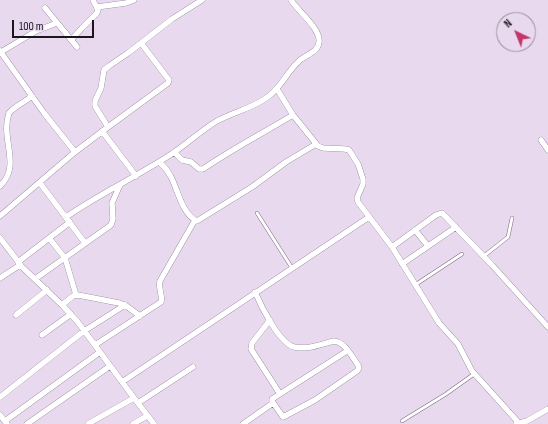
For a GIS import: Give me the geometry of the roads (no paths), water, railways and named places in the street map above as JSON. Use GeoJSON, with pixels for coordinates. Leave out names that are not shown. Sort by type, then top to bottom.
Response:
{"type":"FeatureCollection","features":[{"type":"Feature","properties":{"kind":"street"},"geometry":{"type":"LineString","coordinates":[[71,40],[96,15],[98,11],[93,0]]}},
{"type":"Feature","properties":{"kind":"street"},"geometry":{"type":"LineString","coordinates":[[97,7],[126,3],[134,0]]}},
{"type":"Feature","properties":{"kind":"street"},"geometry":{"type":"LineString","coordinates":[[108,127],[95,106],[102,83],[103,72],[108,66],[172,19],[202,0]]}},
{"type":"Feature","properties":{"kind":"street"},"geometry":{"type":"LineString","coordinates":[[0,278],[50,238],[68,219],[92,200],[159,162],[229,115],[262,101],[277,89],[296,63],[316,50],[319,43],[318,33],[291,0]]}},
{"type":"Feature","properties":{"kind":"street"},"geometry":{"type":"LineString","coordinates":[[45,8],[77,47]]}},
{"type":"Feature","properties":{"kind":"street"},"geometry":{"type":"LineString","coordinates":[[57,23],[36,31],[0,52],[75,152]]}},
{"type":"Feature","properties":{"kind":"street"},"geometry":{"type":"LineString","coordinates":[[0,216],[75,152],[169,83],[141,43]]}},
{"type":"Feature","properties":{"kind":"street"},"geometry":{"type":"LineString","coordinates":[[277,89],[293,115],[316,144],[323,148],[349,150],[358,164],[363,179],[363,184],[357,200],[392,247],[439,323],[458,344],[474,374],[517,424],[527,421],[548,409]]}},
{"type":"Feature","properties":{"kind":"street"},"geometry":{"type":"LineString","coordinates":[[0,132],[1,125],[12,109],[32,96]]}},
{"type":"Feature","properties":{"kind":"street"},"geometry":{"type":"LineString","coordinates":[[174,152],[182,160],[191,162],[199,169],[203,169],[234,148],[293,115]]}},
{"type":"Feature","properties":{"kind":"street"},"geometry":{"type":"LineString","coordinates":[[102,131],[136,176]]}},
{"type":"Feature","properties":{"kind":"street"},"geometry":{"type":"LineString","coordinates":[[541,140],[548,150]]}},
{"type":"Feature","properties":{"kind":"street"},"geometry":{"type":"LineString","coordinates":[[95,345],[161,302],[162,299],[159,289],[160,281],[195,220],[199,220],[252,187],[286,162],[316,144]]}},
{"type":"Feature","properties":{"kind":"street"},"geometry":{"type":"LineString","coordinates":[[0,186],[7,176],[8,168],[3,152]]}},
{"type":"Feature","properties":{"kind":"street"},"geometry":{"type":"LineString","coordinates":[[159,162],[171,176],[181,202],[195,220]]}},
{"type":"Feature","properties":{"kind":"street"},"geometry":{"type":"LineString","coordinates":[[40,183],[85,243]]}},
{"type":"Feature","properties":{"kind":"street"},"geometry":{"type":"LineString","coordinates":[[35,279],[112,223],[111,206],[120,185]]}},
{"type":"Feature","properties":{"kind":"street"},"geometry":{"type":"LineString","coordinates":[[392,247],[440,213],[444,215],[484,256],[548,327]]}},
{"type":"Feature","properties":{"kind":"street"},"geometry":{"type":"LineString","coordinates":[[122,382],[369,217]]}},
{"type":"Feature","properties":{"kind":"street"},"geometry":{"type":"LineString","coordinates":[[402,264],[456,227]]}},
{"type":"Feature","properties":{"kind":"street"},"geometry":{"type":"LineString","coordinates":[[415,230],[428,246]]}},
{"type":"Feature","properties":{"kind":"street"},"geometry":{"type":"LineString","coordinates":[[0,238],[19,263],[71,314],[154,424]]}},
{"type":"Feature","properties":{"kind":"street"},"geometry":{"type":"LineString","coordinates":[[50,238],[65,258],[76,295]]}},
{"type":"Feature","properties":{"kind":"street"},"geometry":{"type":"LineString","coordinates":[[16,316],[47,290]]}},
{"type":"Feature","properties":{"kind":"street"},"geometry":{"type":"LineString","coordinates":[[255,292],[270,320],[283,339],[292,346],[305,348],[337,341],[341,343],[358,365],[358,369],[328,392],[284,418],[273,403],[272,399],[347,351]]}},
{"type":"Feature","properties":{"kind":"street"},"geometry":{"type":"LineString","coordinates":[[62,305],[76,295],[125,305],[140,316]]}},
{"type":"Feature","properties":{"kind":"street"},"geometry":{"type":"LineString","coordinates":[[0,397],[84,331],[125,305]]}},
{"type":"Feature","properties":{"kind":"street"},"geometry":{"type":"LineString","coordinates":[[42,335],[71,314]]}},
{"type":"Feature","properties":{"kind":"street"},"geometry":{"type":"LineString","coordinates":[[270,320],[252,343],[251,349],[280,394]]}},
{"type":"Feature","properties":{"kind":"street"},"geometry":{"type":"LineString","coordinates":[[0,415],[6,423],[100,352]]}},
{"type":"Feature","properties":{"kind":"street"},"geometry":{"type":"LineString","coordinates":[[27,424],[110,366]]}},
{"type":"Feature","properties":{"kind":"street"},"geometry":{"type":"LineString","coordinates":[[138,403],[193,367]]}},
{"type":"Feature","properties":{"kind":"street"},"geometry":{"type":"LineString","coordinates":[[88,424],[134,398]]}},
{"type":"Feature","properties":{"kind":"street"},"geometry":{"type":"LineString","coordinates":[[243,424],[273,403]]}},
{"type":"Feature","properties":{"kind":"street"},"geometry":{"type":"LineString","coordinates":[[133,424],[147,416]]}},
{"type":"Feature","properties":{"kind":"lane"},"geometry":{"type":"LineString","coordinates":[[257,213],[292,268]]}},
{"type":"Feature","properties":{"kind":"lane"},"geometry":{"type":"LineString","coordinates":[[484,256],[508,237],[512,218]]}},
{"type":"Feature","properties":{"kind":"lane"},"geometry":{"type":"LineString","coordinates":[[415,285],[462,254]]}},
{"type":"Feature","properties":{"kind":"lane"},"geometry":{"type":"LineString","coordinates":[[402,421],[446,394],[474,374]]}}]}
